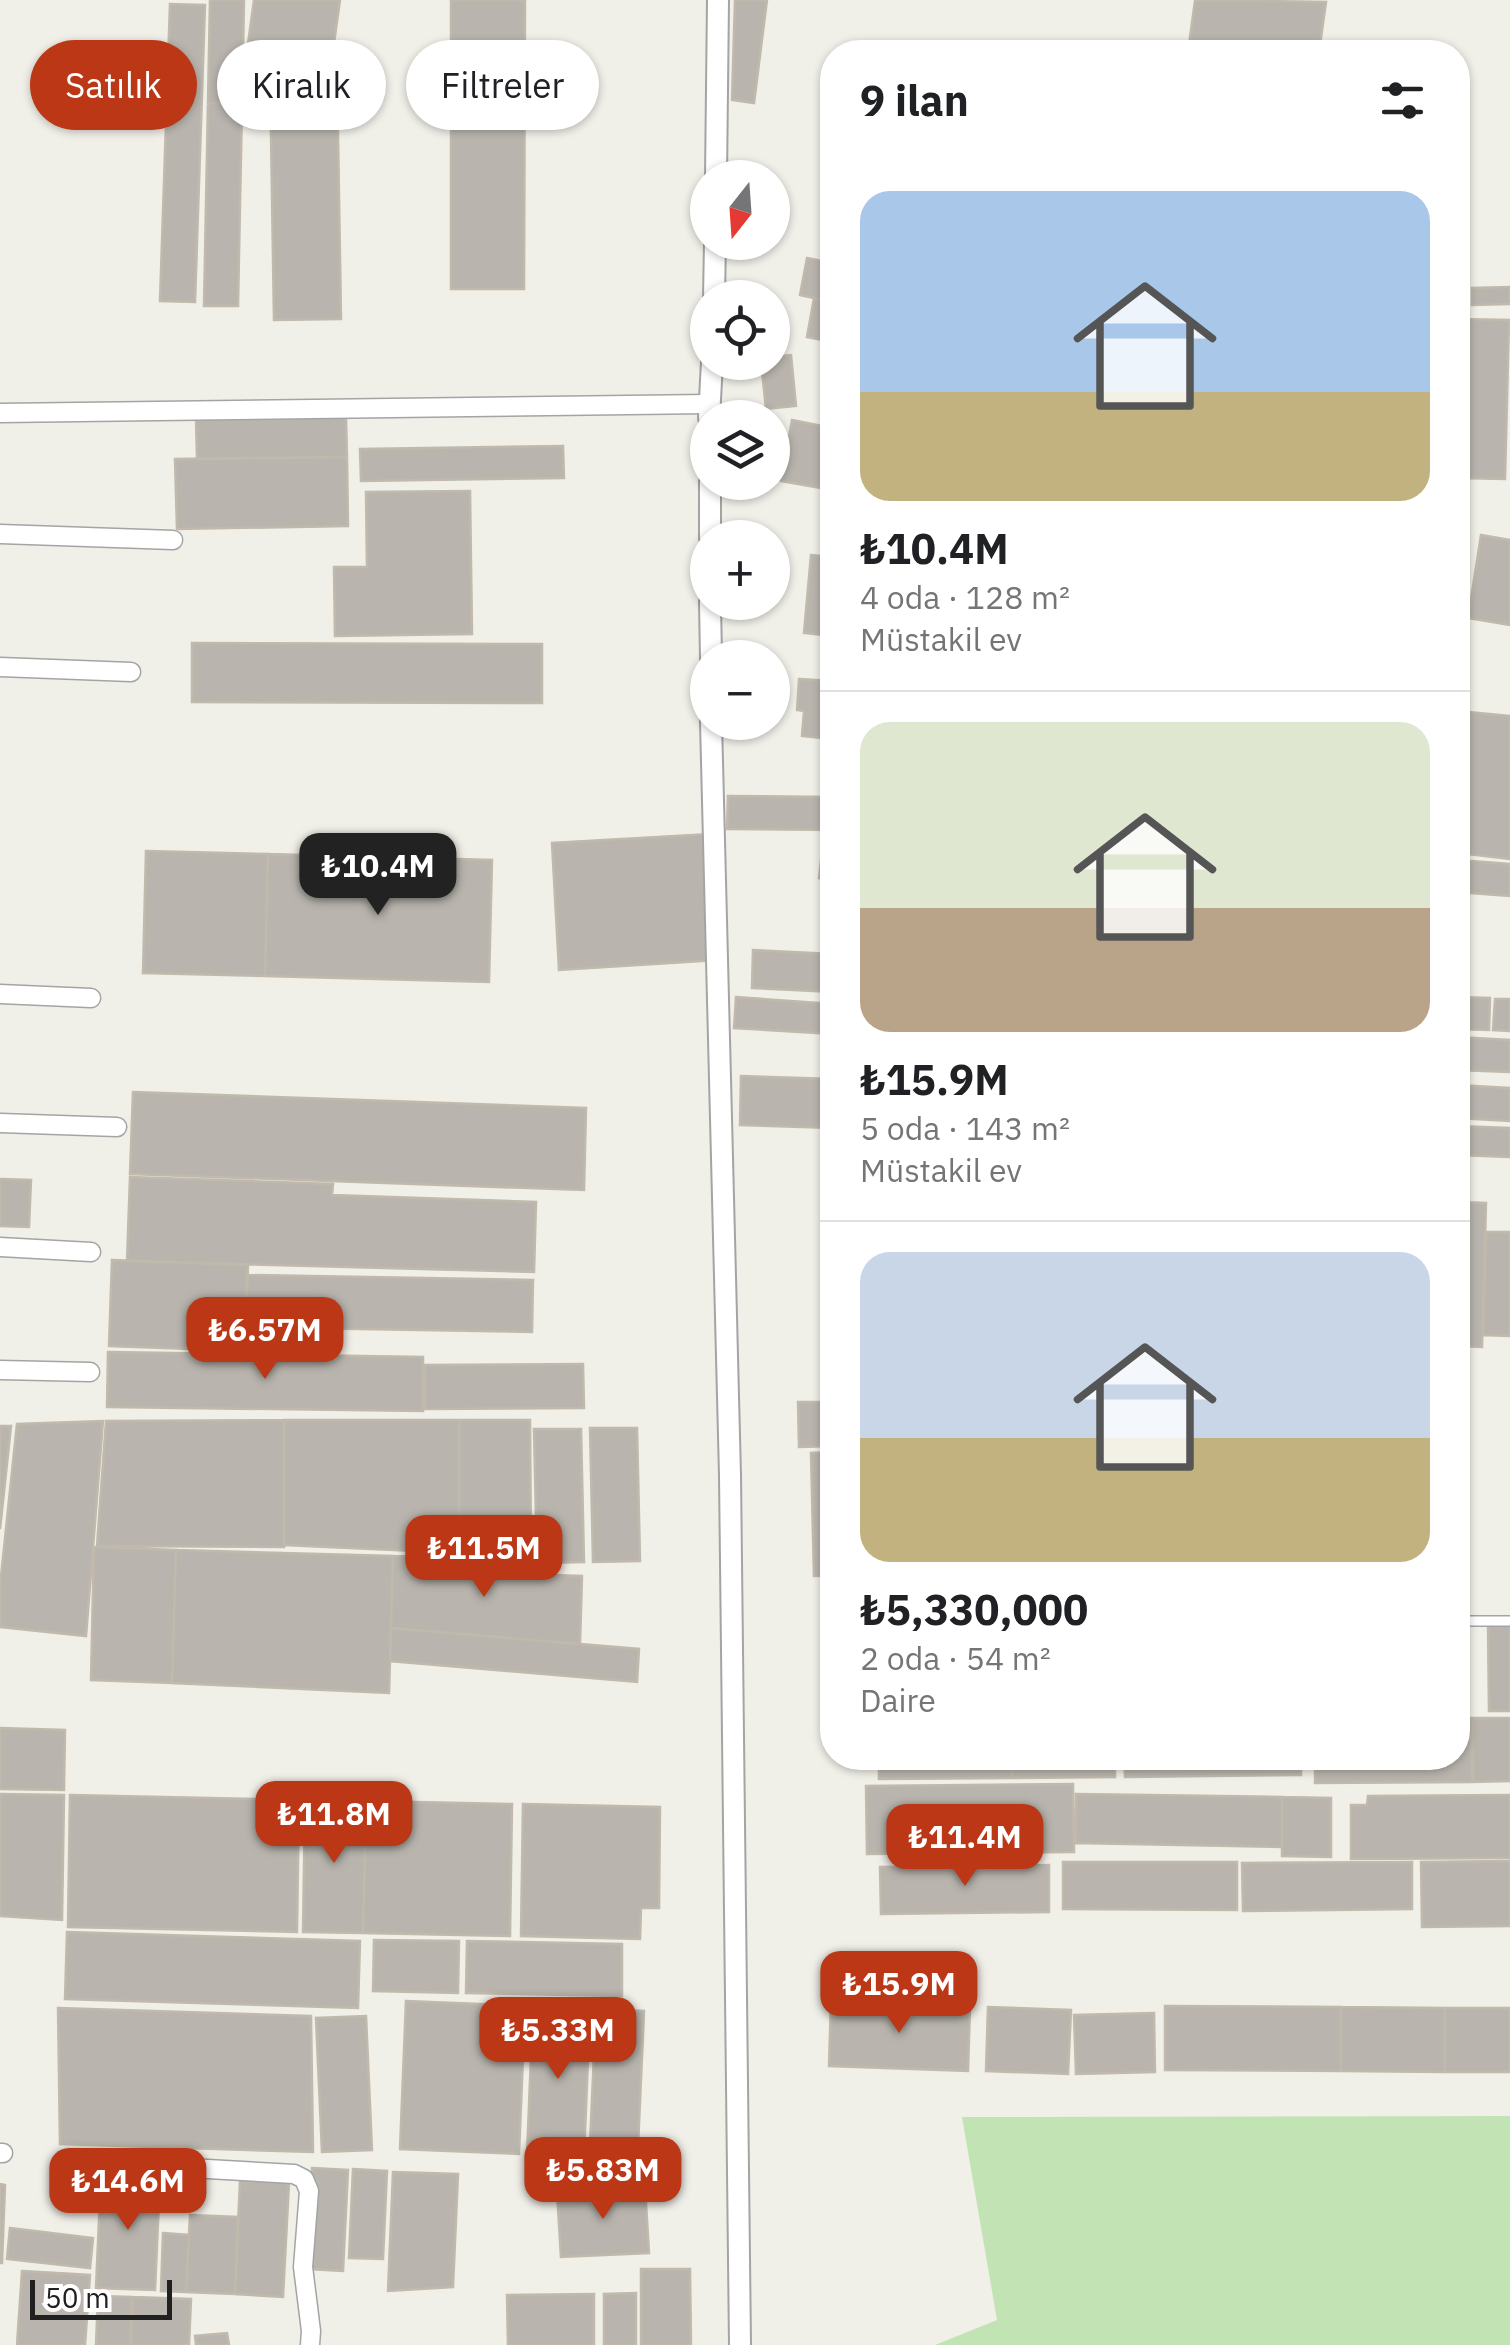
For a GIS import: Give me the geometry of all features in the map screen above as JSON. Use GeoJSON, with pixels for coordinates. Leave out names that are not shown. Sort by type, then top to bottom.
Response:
{"type":"FeatureCollection","features":[{"type":"Feature","properties":{"kind":"street"},"geometry":{"type":"LineString","coordinates":[[716,160],[718,0]]}},
{"type":"Feature","properties":{"kind":"street"},"geometry":{"type":"LineString","coordinates":[[0,413],[690,411]]}},
{"type":"Feature","properties":{"kind":"street"},"geometry":{"type":"LineString","coordinates":[[0,534],[173,540]]}},
{"type":"Feature","properties":{"kind":"street"},"geometry":{"type":"LineString","coordinates":[[0,666],[130,672]]}},
{"type":"Feature","properties":{"kind":"street"},"geometry":{"type":"LineString","coordinates":[[711,740],[730,1476],[740,2345]]}},
{"type":"Feature","properties":{"kind":"street"},"geometry":{"type":"LineString","coordinates":[[0,994],[91,998]]}},
{"type":"Feature","properties":{"kind":"street"},"geometry":{"type":"LineString","coordinates":[[0,1123],[118,1127]]}},
{"type":"Feature","properties":{"kind":"street"},"geometry":{"type":"LineString","coordinates":[[0,1248],[91,1252]]}},
{"type":"Feature","properties":{"kind":"street"},"geometry":{"type":"LineString","coordinates":[[0,1370],[90,1372]]}},
{"type":"Feature","properties":{"kind":"street"},"geometry":{"type":"LineString","coordinates":[[190,2168],[294,2174],[304,2179],[309,2190],[303,2266],[310,2345]]}},
{"type":"Feature","properties":{"kind":"lane"},"geometry":{"type":"LineString","coordinates":[[1470,1621],[1510,1621]]}},
{"type":"Feature","properties":{"kind":"green space"},"geometry":{"type":"Polygon","coordinates":[[[1510,2116],[1510,2345],[935,2345],[997,2320],[962,2117],[1510,2116]]]}},
{"type":"Feature","properties":{"kind":"building"},"geometry":{"type":"Polygon","coordinates":[[[210,0],[244,0],[243,40],[217,40],[217,103],[208,103],[210,0]]]}},
{"type":"Feature","properties":{"kind":"building"},"geometry":{"type":"Polygon","coordinates":[[[254,0],[340,0],[334,40],[249,40],[254,0]]]}},
{"type":"Feature","properties":{"kind":"building"},"geometry":{"type":"Polygon","coordinates":[[[451,0],[525,0],[525,40],[451,40],[451,0]]]}},
{"type":"Feature","properties":{"kind":"building"},"geometry":{"type":"Polygon","coordinates":[[[735,0],[767,0],[754,103],[732,100],[735,0]]]}},
{"type":"Feature","properties":{"kind":"building"},"geometry":{"type":"Polygon","coordinates":[[[1195,1],[1326,2],[1321,40],[1190,40],[1195,1]]]}},
{"type":"Feature","properties":{"kind":"building"},"geometry":{"type":"Polygon","coordinates":[[[170,4],[205,5],[195,302],[160,301],[166,130],[197,130],[197,40],[169,40],[170,4]]]}},
{"type":"Feature","properties":{"kind":"building"},"geometry":{"type":"Polygon","coordinates":[[[208,103],[217,103],[217,130],[241,130],[238,306],[204,306],[208,103]]]}},
{"type":"Feature","properties":{"kind":"building"},"geometry":{"type":"Polygon","coordinates":[[[271,130],[338,130],[341,319],[274,320],[271,130]]]}},
{"type":"Feature","properties":{"kind":"building"},"geometry":{"type":"Polygon","coordinates":[[[451,130],[525,130],[524,289],[451,289],[451,130]]]}},
{"type":"Feature","properties":{"kind":"building"},"geometry":{"type":"Polygon","coordinates":[[[807,258],[820,261],[820,299],[800,295],[807,258]]]}},
{"type":"Feature","properties":{"kind":"building"},"geometry":{"type":"Polygon","coordinates":[[[1510,287],[1510,304],[1472,305],[1472,288],[1510,287]]]}},
{"type":"Feature","properties":{"kind":"building"},"geometry":{"type":"Polygon","coordinates":[[[814,298],[820,299],[820,340],[807,337],[814,298]]]}},
{"type":"Feature","properties":{"kind":"building"},"geometry":{"type":"Polygon","coordinates":[[[1470,319],[1509,320],[1505,479],[1470,478],[1470,319]]]}},
{"type":"Feature","properties":{"kind":"building"},"geometry":{"type":"Polygon","coordinates":[[[790,355],[796,406],[790,407],[790,400],[765,400],[763,380],[790,380],[790,355]]]}},
{"type":"Feature","properties":{"kind":"building"},"geometry":{"type":"Polygon","coordinates":[[[346,418],[347,457],[197,459],[196,420],[346,418]]]}},
{"type":"Feature","properties":{"kind":"building"},"geometry":{"type":"Polygon","coordinates":[[[792,420],[820,426],[820,488],[790,483],[792,420]]]}},
{"type":"Feature","properties":{"kind":"building"},"geometry":{"type":"Polygon","coordinates":[[[563,446],[564,478],[361,481],[360,449],[563,446]]]}},
{"type":"Feature","properties":{"kind":"building"},"geometry":{"type":"Polygon","coordinates":[[[347,457],[348,526],[177,529],[175,459],[347,457]]]}},
{"type":"Feature","properties":{"kind":"building"},"geometry":{"type":"Polygon","coordinates":[[[470,491],[472,634],[335,636],[334,567],[367,567],[366,492],[470,491]]]}},
{"type":"Feature","properties":{"kind":"building"},"geometry":{"type":"Polygon","coordinates":[[[1481,535],[1510,540],[1510,625],[1470,618],[1481,535]]]}},
{"type":"Feature","properties":{"kind":"building"},"geometry":{"type":"Polygon","coordinates":[[[811,555],[820,556],[820,635],[804,633],[811,555]]]}},
{"type":"Feature","properties":{"kind":"building"},"geometry":{"type":"Polygon","coordinates":[[[192,643],[542,644],[542,703],[192,702],[192,643]]]}},
{"type":"Feature","properties":{"kind":"building"},"geometry":{"type":"Polygon","coordinates":[[[799,679],[820,680],[820,738],[802,736],[804,711],[797,710],[799,679]]]}},
{"type":"Feature","properties":{"kind":"building"},"geometry":{"type":"Polygon","coordinates":[[[1470,712],[1510,716],[1510,859],[1470,854],[1470,712]]]}},
{"type":"Feature","properties":{"kind":"building"},"geometry":{"type":"Polygon","coordinates":[[[728,796],[820,797],[820,830],[727,829],[728,796]]]}},
{"type":"Feature","properties":{"kind":"building"},"geometry":{"type":"Polygon","coordinates":[[[710,834],[717,960],[559,970],[552,843],[710,834]]]}},
{"type":"Feature","properties":{"kind":"building"},"geometry":{"type":"Polygon","coordinates":[[[146,851],[268,854],[265,976],[143,973],[146,851]]]}},
{"type":"Feature","properties":{"kind":"building"},"geometry":{"type":"Polygon","coordinates":[[[268,854],[492,860],[489,982],[265,976],[268,854]]]}},
{"type":"Feature","properties":{"kind":"building"},"geometry":{"type":"Polygon","coordinates":[[[1470,861],[1510,864],[1510,896],[1470,893],[1470,861]]]}},
{"type":"Feature","properties":{"kind":"building"},"geometry":{"type":"Polygon","coordinates":[[[753,950],[820,953],[820,991],[752,988],[753,950]]]}},
{"type":"Feature","properties":{"kind":"building"},"geometry":{"type":"Polygon","coordinates":[[[736,997],[820,1003],[820,1033],[734,1028],[736,997]]]}},
{"type":"Feature","properties":{"kind":"building"},"geometry":{"type":"Polygon","coordinates":[[[1470,997],[1490,998],[1489,1030],[1470,1029],[1470,997]]]}},
{"type":"Feature","properties":{"kind":"building"},"geometry":{"type":"Polygon","coordinates":[[[1495,999],[1510,999],[1510,1031],[1493,1030],[1495,999]]]}},
{"type":"Feature","properties":{"kind":"building"},"geometry":{"type":"Polygon","coordinates":[[[1470,1038],[1510,1040],[1510,1072],[1470,1070],[1470,1038]]]}},
{"type":"Feature","properties":{"kind":"building"},"geometry":{"type":"Polygon","coordinates":[[[741,1076],[820,1079],[820,1128],[740,1125],[741,1076]]]}},
{"type":"Feature","properties":{"kind":"building"},"geometry":{"type":"Polygon","coordinates":[[[1470,1086],[1510,1088],[1510,1121],[1470,1119],[1470,1086]]]}},
{"type":"Feature","properties":{"kind":"building"},"geometry":{"type":"Polygon","coordinates":[[[133,1092],[586,1108],[584,1190],[130,1174],[133,1092]]]}},
{"type":"Feature","properties":{"kind":"building"},"geometry":{"type":"Polygon","coordinates":[[[1470,1126],[1510,1128],[1510,1157],[1470,1155],[1470,1126]]]}},
{"type":"Feature","properties":{"kind":"building"},"geometry":{"type":"Polygon","coordinates":[[[130,1177],[333,1184],[332,1195],[536,1202],[534,1272],[127,1261],[130,1177]]]}},
{"type":"Feature","properties":{"kind":"building"},"geometry":{"type":"Polygon","coordinates":[[[0,1179],[31,1180],[29,1227],[0,1226],[0,1179]]]}},
{"type":"Feature","properties":{"kind":"building"},"geometry":{"type":"Polygon","coordinates":[[[1470,1202],[1486,1203],[1482,1347],[1470,1346],[1470,1202]]]}},
{"type":"Feature","properties":{"kind":"building"},"geometry":{"type":"Polygon","coordinates":[[[1486,1232],[1510,1232],[1510,1336],[1483,1335],[1486,1232]]]}},
{"type":"Feature","properties":{"kind":"building"},"geometry":{"type":"Polygon","coordinates":[[[112,1260],[248,1265],[245,1351],[109,1346],[112,1260]]]}},
{"type":"Feature","properties":{"kind":"building"},"geometry":{"type":"Polygon","coordinates":[[[247,1275],[533,1280],[532,1332],[246,1327],[247,1275]]]}},
{"type":"Feature","properties":{"kind":"building"},"geometry":{"type":"Polygon","coordinates":[[[108,1352],[423,1357],[423,1411],[107,1407],[108,1352]]]}},
{"type":"Feature","properties":{"kind":"building"},"geometry":{"type":"Polygon","coordinates":[[[583,1364],[584,1408],[425,1409],[425,1365],[583,1364]]]}},
{"type":"Feature","properties":{"kind":"building"},"geometry":{"type":"Polygon","coordinates":[[[798,1402],[820,1402],[820,1446],[799,1447],[798,1402]]]}},
{"type":"Feature","properties":{"kind":"building"},"geometry":{"type":"Polygon","coordinates":[[[284,1420],[459,1420],[459,1553],[284,1545],[284,1420]]]}},
{"type":"Feature","properties":{"kind":"building"},"geometry":{"type":"Polygon","coordinates":[[[284,1420],[284,1547],[97,1546],[106,1421],[284,1420]]]}},
{"type":"Feature","properties":{"kind":"building"},"geometry":{"type":"Polygon","coordinates":[[[459,1420],[530,1420],[531,1553],[459,1553],[459,1420]]]}},
{"type":"Feature","properties":{"kind":"building"},"geometry":{"type":"Polygon","coordinates":[[[103,1421],[86,1636],[0,1627],[0,1586],[17,1424],[103,1421]]]}},
{"type":"Feature","properties":{"kind":"building"},"geometry":{"type":"Polygon","coordinates":[[[0,1426],[11,1426],[0,1529],[0,1426]]]}},
{"type":"Feature","properties":{"kind":"building"},"geometry":{"type":"Polygon","coordinates":[[[590,1428],[637,1428],[640,1561],[593,1562],[590,1428]]]}},
{"type":"Feature","properties":{"kind":"building"},"geometry":{"type":"Polygon","coordinates":[[[534,1429],[581,1429],[584,1562],[537,1563],[534,1429]]]}},
{"type":"Feature","properties":{"kind":"building"},"geometry":{"type":"Polygon","coordinates":[[[811,1453],[820,1453],[820,1576],[814,1576],[811,1453]]]}},
{"type":"Feature","properties":{"kind":"building"},"geometry":{"type":"Polygon","coordinates":[[[94,1547],[176,1550],[172,1683],[91,1680],[94,1547]]]}},
{"type":"Feature","properties":{"kind":"building"},"geometry":{"type":"Polygon","coordinates":[[[176,1550],[393,1556],[389,1693],[172,1683],[176,1550]]]}},
{"type":"Feature","properties":{"kind":"building"},"geometry":{"type":"Polygon","coordinates":[[[393,1556],[496,1559],[495,1573],[582,1576],[580,1644],[391,1628],[393,1556]]]}},
{"type":"Feature","properties":{"kind":"building"},"geometry":{"type":"Polygon","coordinates":[[[1488,1624],[1510,1624],[1510,1711],[1489,1711],[1488,1624]]]}},
{"type":"Feature","properties":{"kind":"building"},"geometry":{"type":"Polygon","coordinates":[[[391,1628],[639,1649],[637,1682],[390,1661],[391,1628]]]}},
{"type":"Feature","properties":{"kind":"building"},"geometry":{"type":"Polygon","coordinates":[[[1471,1718],[1472,1782],[1315,1783],[1315,1770],[1470,1770],[1471,1718]]]}},
{"type":"Feature","properties":{"kind":"building"},"geometry":{"type":"Polygon","coordinates":[[[1473,1718],[1510,1718],[1510,1781],[1473,1782],[1473,1718]]]}},
{"type":"Feature","properties":{"kind":"building"},"geometry":{"type":"Polygon","coordinates":[[[0,1728],[65,1730],[64,1790],[0,1789],[0,1728]]]}},
{"type":"Feature","properties":{"kind":"building"},"geometry":{"type":"Polygon","coordinates":[[[879,1770],[1011,1770],[1011,1778],[879,1779],[879,1770]]]}},
{"type":"Feature","properties":{"kind":"building"},"geometry":{"type":"Polygon","coordinates":[[[1013,1770],[1115,1770],[1115,1777],[1013,1778],[1013,1770]]]}},
{"type":"Feature","properties":{"kind":"building"},"geometry":{"type":"Polygon","coordinates":[[[1125,1770],[1301,1770],[1301,1775],[1125,1777],[1125,1770]]]}},
{"type":"Feature","properties":{"kind":"building"},"geometry":{"type":"Polygon","coordinates":[[[1073,1784],[1074,1852],[867,1854],[866,1786],[1073,1784]]]}},
{"type":"Feature","properties":{"kind":"building"},"geometry":{"type":"Polygon","coordinates":[[[0,1794],[64,1795],[62,1920],[0,1916],[0,1794]]]}},
{"type":"Feature","properties":{"kind":"building"},"geometry":{"type":"Polygon","coordinates":[[[1076,1794],[1282,1797],[1282,1847],[1076,1843],[1076,1794]]]}},
{"type":"Feature","properties":{"kind":"building"},"geometry":{"type":"Polygon","coordinates":[[[70,1795],[299,1800],[297,1932],[68,1927],[70,1795]]]}},
{"type":"Feature","properties":{"kind":"building"},"geometry":{"type":"Polygon","coordinates":[[[1510,1795],[1510,1858],[1351,1859],[1351,1805],[1367,1805],[1368,1796],[1510,1795]]]}},
{"type":"Feature","properties":{"kind":"building"},"geometry":{"type":"Polygon","coordinates":[[[1282,1797],[1331,1798],[1331,1857],[1282,1856],[1282,1797]]]}},
{"type":"Feature","properties":{"kind":"building"},"geometry":{"type":"Polygon","coordinates":[[[305,1800],[366,1801],[363,1933],[303,1932],[305,1800]]]}},
{"type":"Feature","properties":{"kind":"building"},"geometry":{"type":"Polygon","coordinates":[[[366,1801],[512,1804],[510,1936],[363,1933],[366,1801]]]}},
{"type":"Feature","properties":{"kind":"building"},"geometry":{"type":"Polygon","coordinates":[[[523,1804],[660,1807],[659,1908],[641,1908],[640,1939],[521,1936],[523,1804]]]}},
{"type":"Feature","properties":{"kind":"building"},"geometry":{"type":"Polygon","coordinates":[[[1510,1861],[1510,1926],[1422,1927],[1421,1862],[1510,1861]]]}},
{"type":"Feature","properties":{"kind":"building"},"geometry":{"type":"Polygon","coordinates":[[[1063,1862],[1237,1862],[1237,1910],[1063,1909],[1063,1862]]]}},
{"type":"Feature","properties":{"kind":"building"},"geometry":{"type":"Polygon","coordinates":[[[1412,1862],[1412,1909],[1243,1911],[1242,1863],[1412,1862]]]}},
{"type":"Feature","properties":{"kind":"building"},"geometry":{"type":"Polygon","coordinates":[[[1049,1865],[1049,1912],[881,1914],[880,1867],[1049,1865]]]}},
{"type":"Feature","properties":{"kind":"building"},"geometry":{"type":"Polygon","coordinates":[[[67,1932],[360,1941],[358,2008],[65,1999],[67,1932]]]}},
{"type":"Feature","properties":{"kind":"building"},"geometry":{"type":"Polygon","coordinates":[[[374,1940],[459,1941],[458,1993],[373,1991],[374,1940]]]}},
{"type":"Feature","properties":{"kind":"building"},"geometry":{"type":"Polygon","coordinates":[[[467,1941],[622,1944],[622,1996],[466,1993],[467,1941]]]}},
{"type":"Feature","properties":{"kind":"building"},"geometry":{"type":"Polygon","coordinates":[[[406,2001],[525,2006],[519,2154],[400,2149],[406,2001]]]}},
{"type":"Feature","properties":{"kind":"building"},"geometry":{"type":"Polygon","coordinates":[[[831,2001],[970,2006],[968,2071],[829,2066],[831,2001]]]}},
{"type":"Feature","properties":{"kind":"building"},"geometry":{"type":"Polygon","coordinates":[[[1165,2006],[1341,2007],[1341,2071],[1165,2070],[1165,2006]]]}},
{"type":"Feature","properties":{"kind":"building"},"geometry":{"type":"Polygon","coordinates":[[[533,2007],[590,2009],[584,2157],[527,2155],[533,2007]]]}},
{"type":"Feature","properties":{"kind":"building"},"geometry":{"type":"Polygon","coordinates":[[[988,2007],[1071,2010],[1068,2074],[986,2071],[988,2007]]]}},
{"type":"Feature","properties":{"kind":"building"},"geometry":{"type":"Polygon","coordinates":[[[1341,2007],[1445,2008],[1445,2072],[1341,2071],[1341,2007]]]}},
{"type":"Feature","properties":{"kind":"building"},"geometry":{"type":"Polygon","coordinates":[[[58,2008],[311,2016],[313,2152],[60,2144],[58,2008]]]}},
{"type":"Feature","properties":{"kind":"building"},"geometry":{"type":"Polygon","coordinates":[[[1445,2008],[1510,2008],[1510,2072],[1445,2072],[1445,2008]]]}},
{"type":"Feature","properties":{"kind":"building"},"geometry":{"type":"Polygon","coordinates":[[[596,2009],[644,2011],[637,2169],[589,2167],[596,2009]]]}},
{"type":"Feature","properties":{"kind":"building"},"geometry":{"type":"Polygon","coordinates":[[[1154,2013],[1155,2072],[1076,2074],[1074,2015],[1154,2013]]]}},
{"type":"Feature","properties":{"kind":"building"},"geometry":{"type":"Polygon","coordinates":[[[366,2016],[372,2150],[322,2152],[316,2018],[366,2016]]]}},
{"type":"Feature","properties":{"kind":"building"},"geometry":{"type":"Polygon","coordinates":[[[312,2168],[348,2170],[343,2271],[308,2269],[312,2168]]]}},
{"type":"Feature","properties":{"kind":"building"},"geometry":{"type":"Polygon","coordinates":[[[353,2169],[387,2171],[383,2259],[349,2258],[353,2169]]]}},
{"type":"Feature","properties":{"kind":"building"},"geometry":{"type":"Polygon","coordinates":[[[393,2172],[458,2174],[453,2287],[388,2291],[393,2172]]]}},
{"type":"Feature","properties":{"kind":"building"},"geometry":{"type":"Polygon","coordinates":[[[101,2175],[160,2178],[155,2290],[96,2288],[101,2175]]]}},
{"type":"Feature","properties":{"kind":"building"},"geometry":{"type":"Polygon","coordinates":[[[240,2181],[289,2183],[283,2297],[235,2294],[240,2181]]]}},
{"type":"Feature","properties":{"kind":"building"},"geometry":{"type":"Polygon","coordinates":[[[0,2184],[5,2185],[2,2263],[0,2263],[0,2184]]]}},
{"type":"Feature","properties":{"kind":"building"},"geometry":{"type":"Polygon","coordinates":[[[645,2187],[649,2253],[561,2257],[557,2192],[645,2187]]]}},
{"type":"Feature","properties":{"kind":"building"},"geometry":{"type":"Polygon","coordinates":[[[190,2215],[238,2217],[235,2294],[186,2292],[190,2215]]]}},
{"type":"Feature","properties":{"kind":"building"},"geometry":{"type":"Polygon","coordinates":[[[10,2228],[93,2238],[90,2268],[7,2259],[10,2228]]]}},
{"type":"Feature","properties":{"kind":"building"},"geometry":{"type":"Polygon","coordinates":[[[163,2233],[189,2235],[186,2292],[161,2291],[163,2233]]]}},
{"type":"Feature","properties":{"kind":"building"},"geometry":{"type":"Polygon","coordinates":[[[641,2269],[690,2269],[691,2345],[641,2345],[641,2269]]]}},
{"type":"Feature","properties":{"kind":"building"},"geometry":{"type":"Polygon","coordinates":[[[22,2271],[90,2275],[85,2345],[17,2345],[22,2271]]]}},
{"type":"Feature","properties":{"kind":"building"},"geometry":{"type":"Polygon","coordinates":[[[636,2293],[636,2345],[604,2345],[604,2294],[636,2293]]]}},
{"type":"Feature","properties":{"kind":"building"},"geometry":{"type":"Polygon","coordinates":[[[594,2294],[594,2345],[508,2345],[507,2295],[594,2294]]]}},
{"type":"Feature","properties":{"kind":"building"},"geometry":{"type":"Polygon","coordinates":[[[98,2296],[132,2297],[130,2345],[96,2345],[98,2296]]]}},
{"type":"Feature","properties":{"kind":"building"},"geometry":{"type":"Polygon","coordinates":[[[133,2297],[191,2299],[189,2345],[131,2345],[133,2297]]]}},
{"type":"Feature","properties":{"kind":"building"},"geometry":{"type":"Polygon","coordinates":[[[227,2333],[229,2345],[196,2345],[195,2336],[227,2333]]]}}]}
